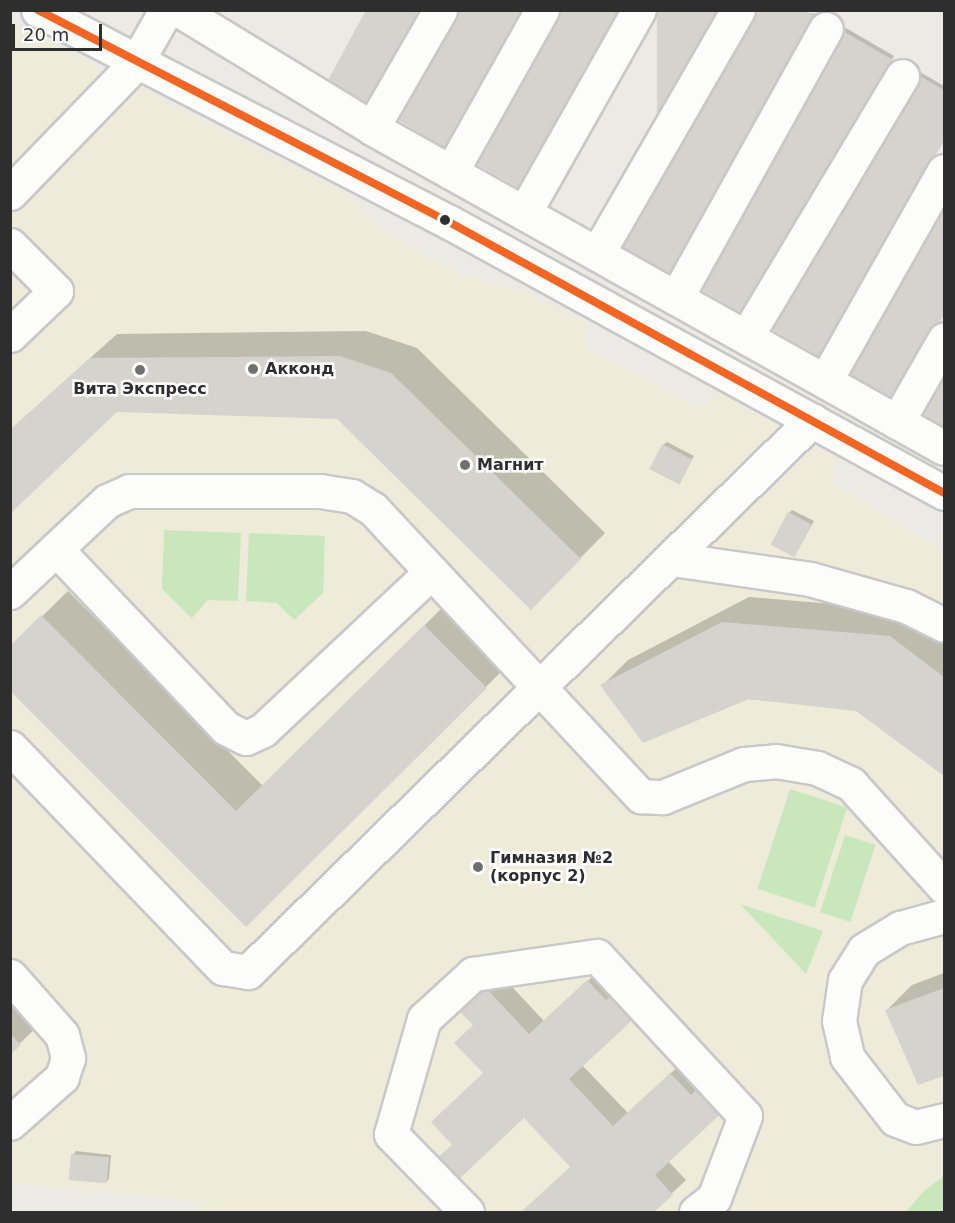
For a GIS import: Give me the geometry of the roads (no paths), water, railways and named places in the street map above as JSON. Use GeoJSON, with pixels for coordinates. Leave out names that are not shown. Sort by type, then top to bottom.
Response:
{"type":"FeatureCollection","features":[{"type":"Feature","properties":{"kind":"street"},"geometry":{"type":"LineString","coordinates":[[38,10],[136,63],[395,194],[945,493]]}},
{"type":"Feature","properties":{"kind":"street"},"geometry":{"type":"LineString","coordinates":[[10,193],[136,63],[166,10]]}},
{"type":"Feature","properties":{"kind":"street"},"geometry":{"type":"LineString","coordinates":[[179,10],[372,128],[945,448]]}},
{"type":"Feature","properties":{"kind":"street"},"geometry":{"type":"LineString","coordinates":[[372,128],[440,10]]}},
{"type":"Feature","properties":{"kind":"street"},"geometry":{"type":"LineString","coordinates":[[450,172],[542,10]]}},
{"type":"Feature","properties":{"kind":"street"},"geometry":{"type":"LineString","coordinates":[[524,213],[639,10]]}},
{"type":"Feature","properties":{"kind":"street"},"geometry":{"type":"LineString","coordinates":[[597,254],[738,10]]}},
{"type":"Feature","properties":{"kind":"street"},"geometry":{"type":"LineString","coordinates":[[676,298],[826,29]]}},
{"type":"Feature","properties":{"kind":"street"},"geometry":{"type":"LineString","coordinates":[[746,337],[902,76]]}},
{"type":"Feature","properties":{"kind":"street"},"geometry":{"type":"LineString","coordinates":[[825,381],[945,171]]}},
{"type":"Feature","properties":{"kind":"street"},"geometry":{"type":"LineString","coordinates":[[10,245],[56,291],[10,334]]}},
{"type":"Feature","properties":{"kind":"street"},"geometry":{"type":"LineString","coordinates":[[897,422],[945,340]]}},
{"type":"Feature","properties":{"kind":"street"},"geometry":{"type":"LineString","coordinates":[[10,747],[224,968],[248,972],[812,420]]}},
{"type":"Feature","properties":{"kind":"street"},"geometry":{"type":"LineString","coordinates":[[10,592],[107,501],[135,490],[336,491],[373,509],[641,796],[663,798],[744,764],[776,761],[817,768],[858,791],[945,887]]}},
{"type":"Feature","properties":{"kind":"street"},"geometry":{"type":"LineString","coordinates":[[56,549],[226,728],[246,738],[263,730],[431,572]]}},
{"type":"Feature","properties":{"kind":"street"},"geometry":{"type":"LineString","coordinates":[[672,559],[810,579],[906,606],[945,625]]}},
{"type":"Feature","properties":{"kind":"street"},"geometry":{"type":"LineString","coordinates":[[945,916],[900,928],[864,950],[845,980],[839,1021],[847,1057],[895,1119],[916,1127],[945,1120]]}},
{"type":"Feature","properties":{"kind":"street"},"geometry":{"type":"LineString","coordinates":[[467,1212],[391,1134],[424,1019],[473,974],[597,956],[745,1116],[712,1208]]}},
{"type":"Feature","properties":{"kind":"street"},"geometry":{"type":"LineString","coordinates":[[10,976],[62,1035],[68,1058],[62,1077],[10,1123]]}},
{"type":"Feature","properties":{"kind":"place","name":"Акконд"},"geometry":{"type":"Point","coordinates":[253,369]}},
{"type":"Feature","properties":{"kind":"place","name":"Вита Экспресс"},"geometry":{"type":"Point","coordinates":[140,370]}},
{"type":"Feature","properties":{"kind":"place","name":"Магнит"},"geometry":{"type":"Point","coordinates":[465,465]}},
{"type":"Feature","properties":{"kind":"place","name":"Гимназия №2 (корпус 2)"},"geometry":{"type":"Point","coordinates":[478,867]}}]}
